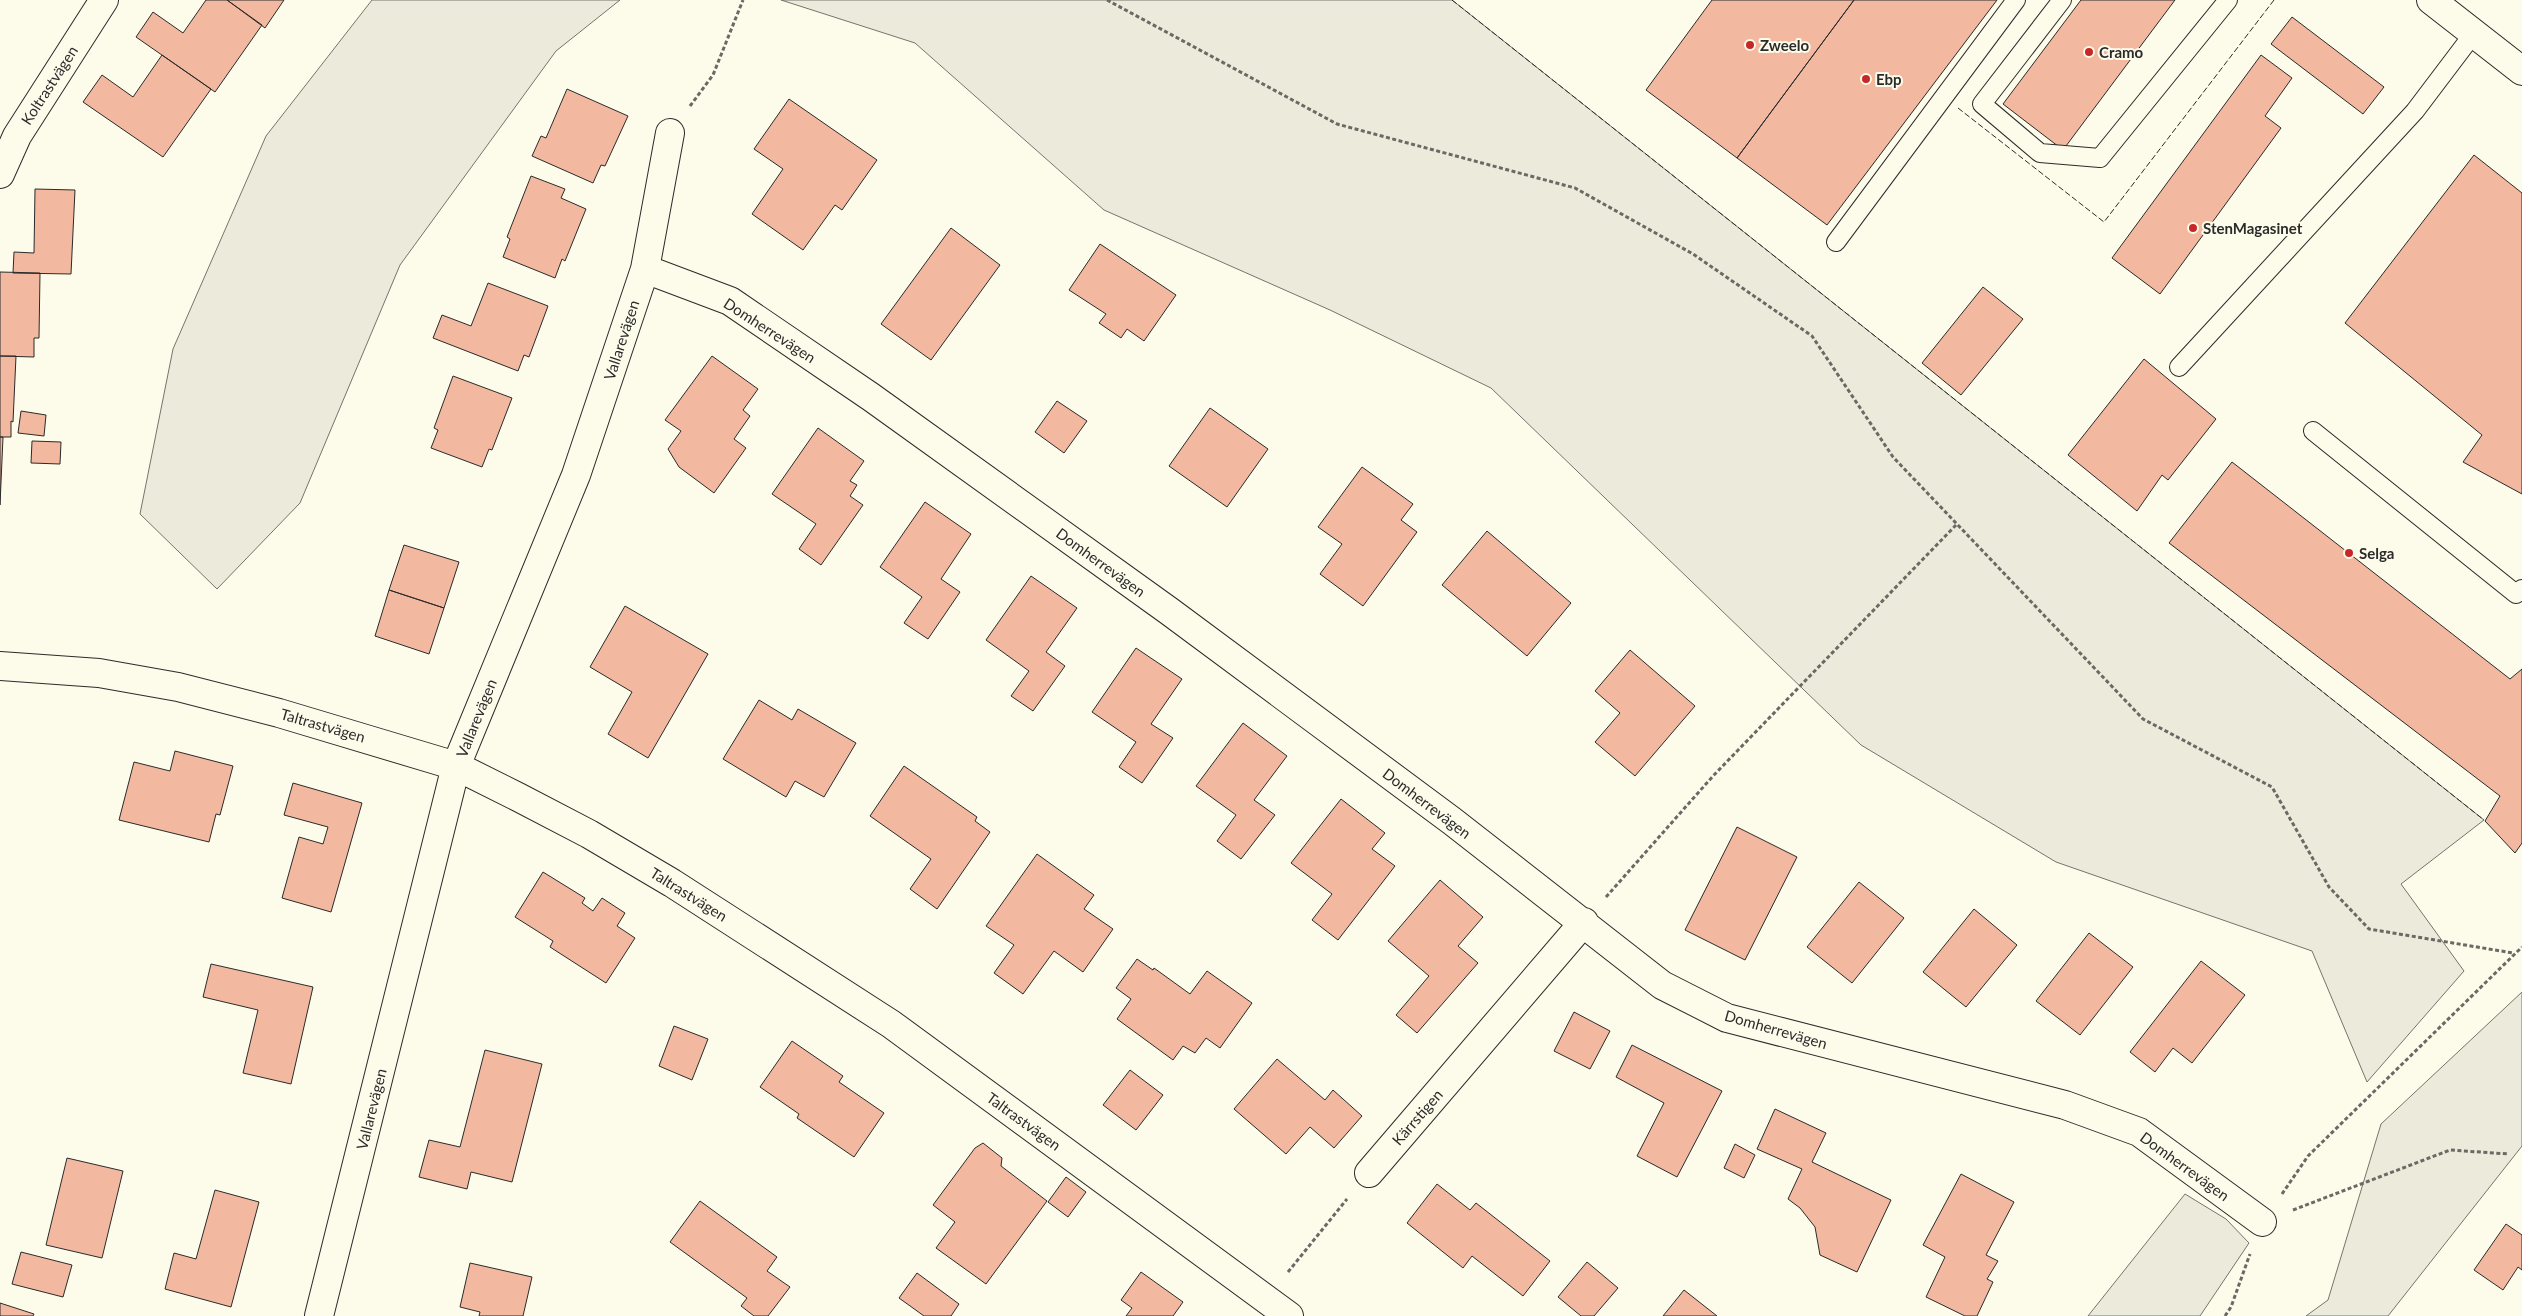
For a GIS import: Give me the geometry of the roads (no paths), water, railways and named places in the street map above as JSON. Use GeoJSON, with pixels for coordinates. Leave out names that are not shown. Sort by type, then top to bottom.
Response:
{"type":"FeatureCollection","features":[{"type":"Feature","properties":{"kind":"street","name":"Koltrastvägen"},"geometry":{"type":"LineString","coordinates":[[0,174],[17,136],[104,0]]}},
{"type":"Feature","properties":{"kind":"street"},"geometry":{"type":"LineString","coordinates":[[2446,5],[2474,33],[2522,71]]}},
{"type":"Feature","properties":{"kind":"street","name":"Vallarevägen"},"geometry":{"type":"LineString","coordinates":[[319,1316],[456,766],[576,475],[645,270],[670,133]]}},
{"type":"Feature","properties":{"kind":"street","name":"Domherrevägen"},"geometry":{"type":"LineString","coordinates":[[645,270],[730,301],[871,397],[1170,611],[1452,821],[1584,922],[1662,985],[1727,1018],[2065,1105],[2140,1132],[2262,1222]]}},
{"type":"Feature","properties":{"kind":"street","name":"Taltrastvägen"},"geometry":{"type":"LineString","coordinates":[[0,666],[99,674],[178,687],[279,712],[456,766],[589,834],[672,883],[814,973],[956,1072],[1259,1308],[1289,1316]]}},
{"type":"Feature","properties":{"kind":"street","name":"Kärrstigen"},"geometry":{"type":"LineString","coordinates":[[1369,1173],[1584,922]]}},
{"type":"Feature","properties":{"kind":"lane"},"geometry":{"type":"LineString","coordinates":[[1836,242],[2016,0]]}},
{"type":"Feature","properties":{"kind":"lane"},"geometry":{"type":"LineString","coordinates":[[2062,0],[1982,104],[2040,153],[2100,158],[2228,0]]}},
{"type":"Feature","properties":{"kind":"lane"},"geometry":{"type":"LineString","coordinates":[[2179,367],[2415,111],[2474,33]]}},
{"type":"Feature","properties":{"kind":"lane"},"geometry":{"type":"LineString","coordinates":[[2313,431],[2516,594],[2522,589]]}},
{"type":"Feature","properties":{"kind":"place","name":"Zweelo"},"geometry":{"type":"Point","coordinates":[1750,45]}},
{"type":"Feature","properties":{"kind":"place","name":"Cramo"},"geometry":{"type":"Point","coordinates":[2089,52]}},
{"type":"Feature","properties":{"kind":"place","name":"Ebp"},"geometry":{"type":"Point","coordinates":[1866,79]}},
{"type":"Feature","properties":{"kind":"place","name":"StenMagasinet"},"geometry":{"type":"Point","coordinates":[2193,228]}},
{"type":"Feature","properties":{"kind":"place","name":"Selga"},"geometry":{"type":"Point","coordinates":[2349,553]}}]}
